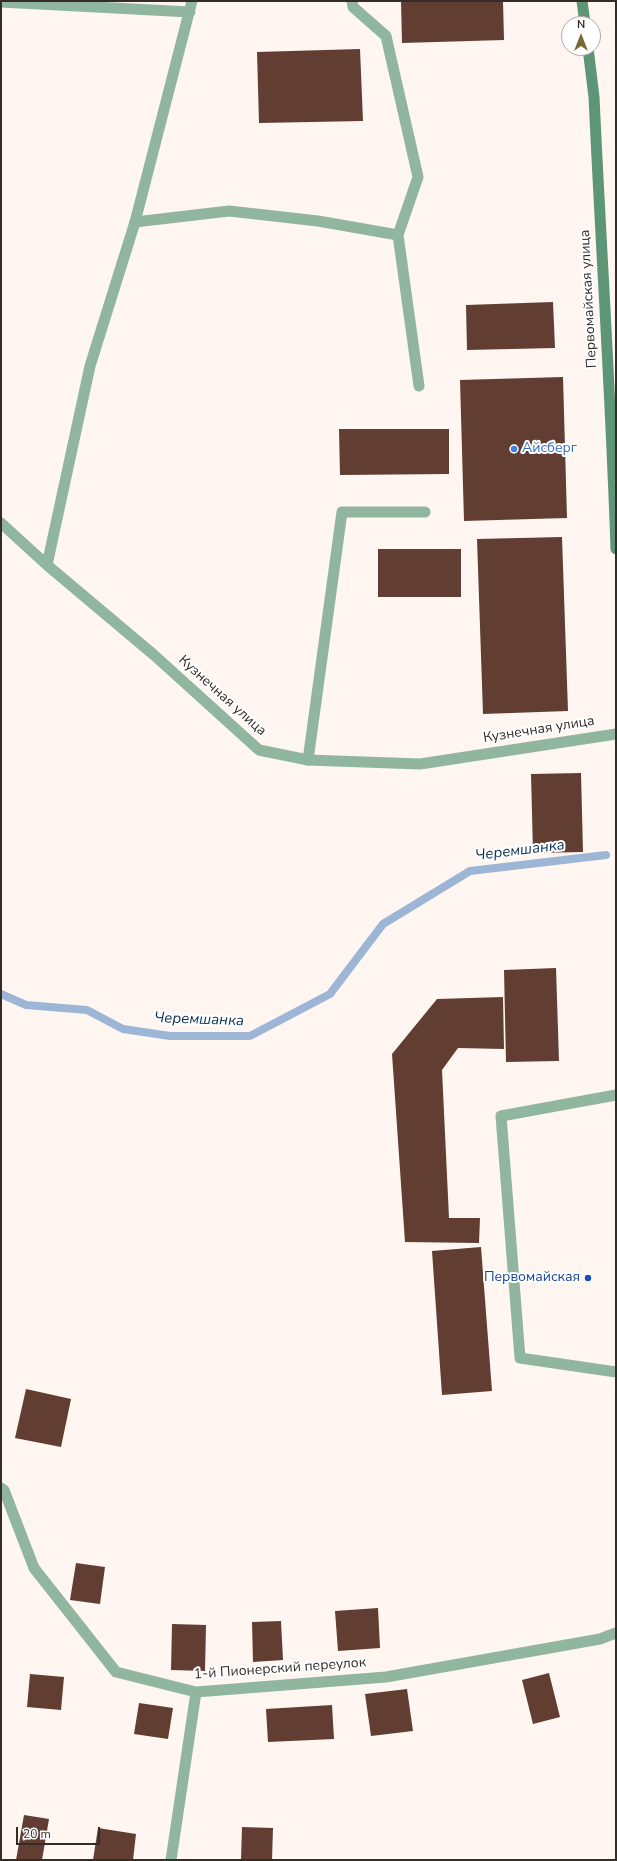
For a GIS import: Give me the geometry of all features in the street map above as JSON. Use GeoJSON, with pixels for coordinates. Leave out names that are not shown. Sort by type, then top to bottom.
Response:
{"type":"FeatureCollection","features":[{"type":"Feature","properties":{"kind":"main road"},"geometry":{"type":"LineString","coordinates":[[582,1],[584,16]]}},
{"type":"Feature","properties":{"kind":"main road","name":"Первомайская улица"},"geometry":{"type":"LineString","coordinates":[[589,56],[594,97],[613,460],[616,549]]}},
{"type":"Feature","properties":{"kind":"street"},"geometry":{"type":"LineString","coordinates":[[352,1],[353,7],[386,36],[418,177],[398,236],[419,386]]}},
{"type":"Feature","properties":{"kind":"street"},"geometry":{"type":"LineString","coordinates":[[1,2],[191,6],[135,222],[90,366],[46,565]]}},
{"type":"Feature","properties":{"kind":"street"},"geometry":{"type":"LineString","coordinates":[[135,222],[229,211],[318,220],[398,236]]}},
{"type":"Feature","properties":{"kind":"street"},"geometry":{"type":"LineString","coordinates":[[308,760],[342,512],[425,512]]}},
{"type":"Feature","properties":{"kind":"street","name":"Кузнечная улица"},"geometry":{"type":"LineString","coordinates":[[1,523],[46,565],[154,655],[259,750],[308,760],[420,764],[616,734]]}},
{"type":"Feature","properties":{"kind":"street"},"geometry":{"type":"LineString","coordinates":[[616,1094],[501,1116],[520,1358],[616,1372]]}},
{"type":"Feature","properties":{"kind":"street","name":"1-й Пионерский переулок"},"geometry":{"type":"LineString","coordinates":[[1,1488],[4,1490],[34,1568],[116,1672],[196,1692],[386,1677],[600,1639],[616,1633]]}},
{"type":"Feature","properties":{"kind":"street"},"geometry":{"type":"LineString","coordinates":[[171,1860],[196,1692]]}},
{"type":"Feature","properties":{"kind":"building"},"geometry":{"type":"Polygon","coordinates":[[[401,1],[503,1],[504,40],[402,43],[401,1]]]}},
{"type":"Feature","properties":{"kind":"building"},"geometry":{"type":"Polygon","coordinates":[[[360,49],[363,121],[259,123],[257,52],[360,49]]]}},
{"type":"Feature","properties":{"kind":"building"},"geometry":{"type":"Polygon","coordinates":[[[553,302],[555,348],[467,350],[466,305],[553,302]]]}},
{"type":"Feature","properties":{"kind":"building","name":"Айсберг"},"geometry":{"type":"Polygon","coordinates":[[[563,377],[567,518],[464,521],[460,380],[563,377]]]}},
{"type":"Feature","properties":{"kind":"building"},"geometry":{"type":"Polygon","coordinates":[[[339,429],[449,429],[449,474],[340,475],[339,429]]]}},
{"type":"Feature","properties":{"kind":"building"},"geometry":{"type":"Polygon","coordinates":[[[562,537],[568,711],[483,714],[477,539],[562,537]]]}},
{"type":"Feature","properties":{"kind":"building"},"geometry":{"type":"Polygon","coordinates":[[[378,549],[461,549],[461,597],[378,597],[378,549]]]}},
{"type":"Feature","properties":{"kind":"building"},"geometry":{"type":"Polygon","coordinates":[[[581,773],[583,852],[533,853],[531,774],[581,773]]]}},
{"type":"Feature","properties":{"kind":"building"},"geometry":{"type":"Polygon","coordinates":[[[556,968],[559,1061],[506,1062],[504,970],[556,968]]]}},
{"type":"Feature","properties":{"kind":"building"},"geometry":{"type":"Polygon","coordinates":[[[503,997],[504,1049],[458,1048],[442,1070],[449,1218],[480,1218],[479,1243],[405,1242],[392,1054],[437,999],[503,997]]]}},
{"type":"Feature","properties":{"kind":"building"},"geometry":{"type":"Polygon","coordinates":[[[481,1247],[492,1391],[442,1395],[432,1251],[481,1247]]]}},
{"type":"Feature","properties":{"kind":"building"},"geometry":{"type":"Polygon","coordinates":[[[26,1389],[71,1399],[61,1447],[15,1438],[26,1389]]]}},
{"type":"Feature","properties":{"kind":"building"},"geometry":{"type":"Polygon","coordinates":[[[76,1563],[105,1567],[100,1604],[70,1600],[76,1563]]]}},
{"type":"Feature","properties":{"kind":"building"},"geometry":{"type":"Polygon","coordinates":[[[378,1608],[380,1648],[338,1651],[335,1611],[378,1608]]]}},
{"type":"Feature","properties":{"kind":"building"},"geometry":{"type":"Polygon","coordinates":[[[281,1621],[283,1660],[253,1662],[252,1622],[281,1621]]]}},
{"type":"Feature","properties":{"kind":"building"},"geometry":{"type":"Polygon","coordinates":[[[172,1624],[206,1625],[205,1671],[171,1670],[172,1624]]]}},
{"type":"Feature","properties":{"kind":"building"},"geometry":{"type":"Polygon","coordinates":[[[549,1673],[560,1717],[533,1724],[522,1680],[549,1673]]]}},
{"type":"Feature","properties":{"kind":"building"},"geometry":{"type":"Polygon","coordinates":[[[30,1674],[64,1677],[61,1710],[27,1707],[30,1674]]]}},
{"type":"Feature","properties":{"kind":"building"},"geometry":{"type":"Polygon","coordinates":[[[407,1689],[413,1731],[371,1736],[365,1694],[407,1689]]]}},
{"type":"Feature","properties":{"kind":"building"},"geometry":{"type":"Polygon","coordinates":[[[139,1703],[173,1708],[168,1739],[134,1734],[139,1703]]]}},
{"type":"Feature","properties":{"kind":"building"},"geometry":{"type":"Polygon","coordinates":[[[332,1705],[334,1739],[268,1742],[266,1709],[332,1705]]]}},
{"type":"Feature","properties":{"kind":"building"},"geometry":{"type":"Polygon","coordinates":[[[24,1815],[49,1819],[42,1860],[16,1860],[24,1815]]]}},
{"type":"Feature","properties":{"kind":"building"},"geometry":{"type":"Polygon","coordinates":[[[242,1827],[273,1828],[272,1860],[241,1860],[242,1827]]]}},
{"type":"Feature","properties":{"kind":"building"},"geometry":{"type":"Polygon","coordinates":[[[98,1828],[136,1834],[133,1860],[93,1860],[98,1828]]]}},
{"type":"Feature","properties":{"kind":"waterway","name":"Черемшанка"},"geometry":{"type":"LineString","coordinates":[[1,994],[26,1005],[87,1010],[123,1029],[170,1036],[250,1036],[330,994],[383,924],[470,871],[606,855]]}},
{"type":"Feature","properties":{"kind":"place","name":"Айсберг"},"geometry":{"type":"Point","coordinates":[514,449]}},
{"type":"Feature","properties":{"kind":"place","name":"Первомайская"},"geometry":{"type":"Point","coordinates":[588,1278]}}]}
